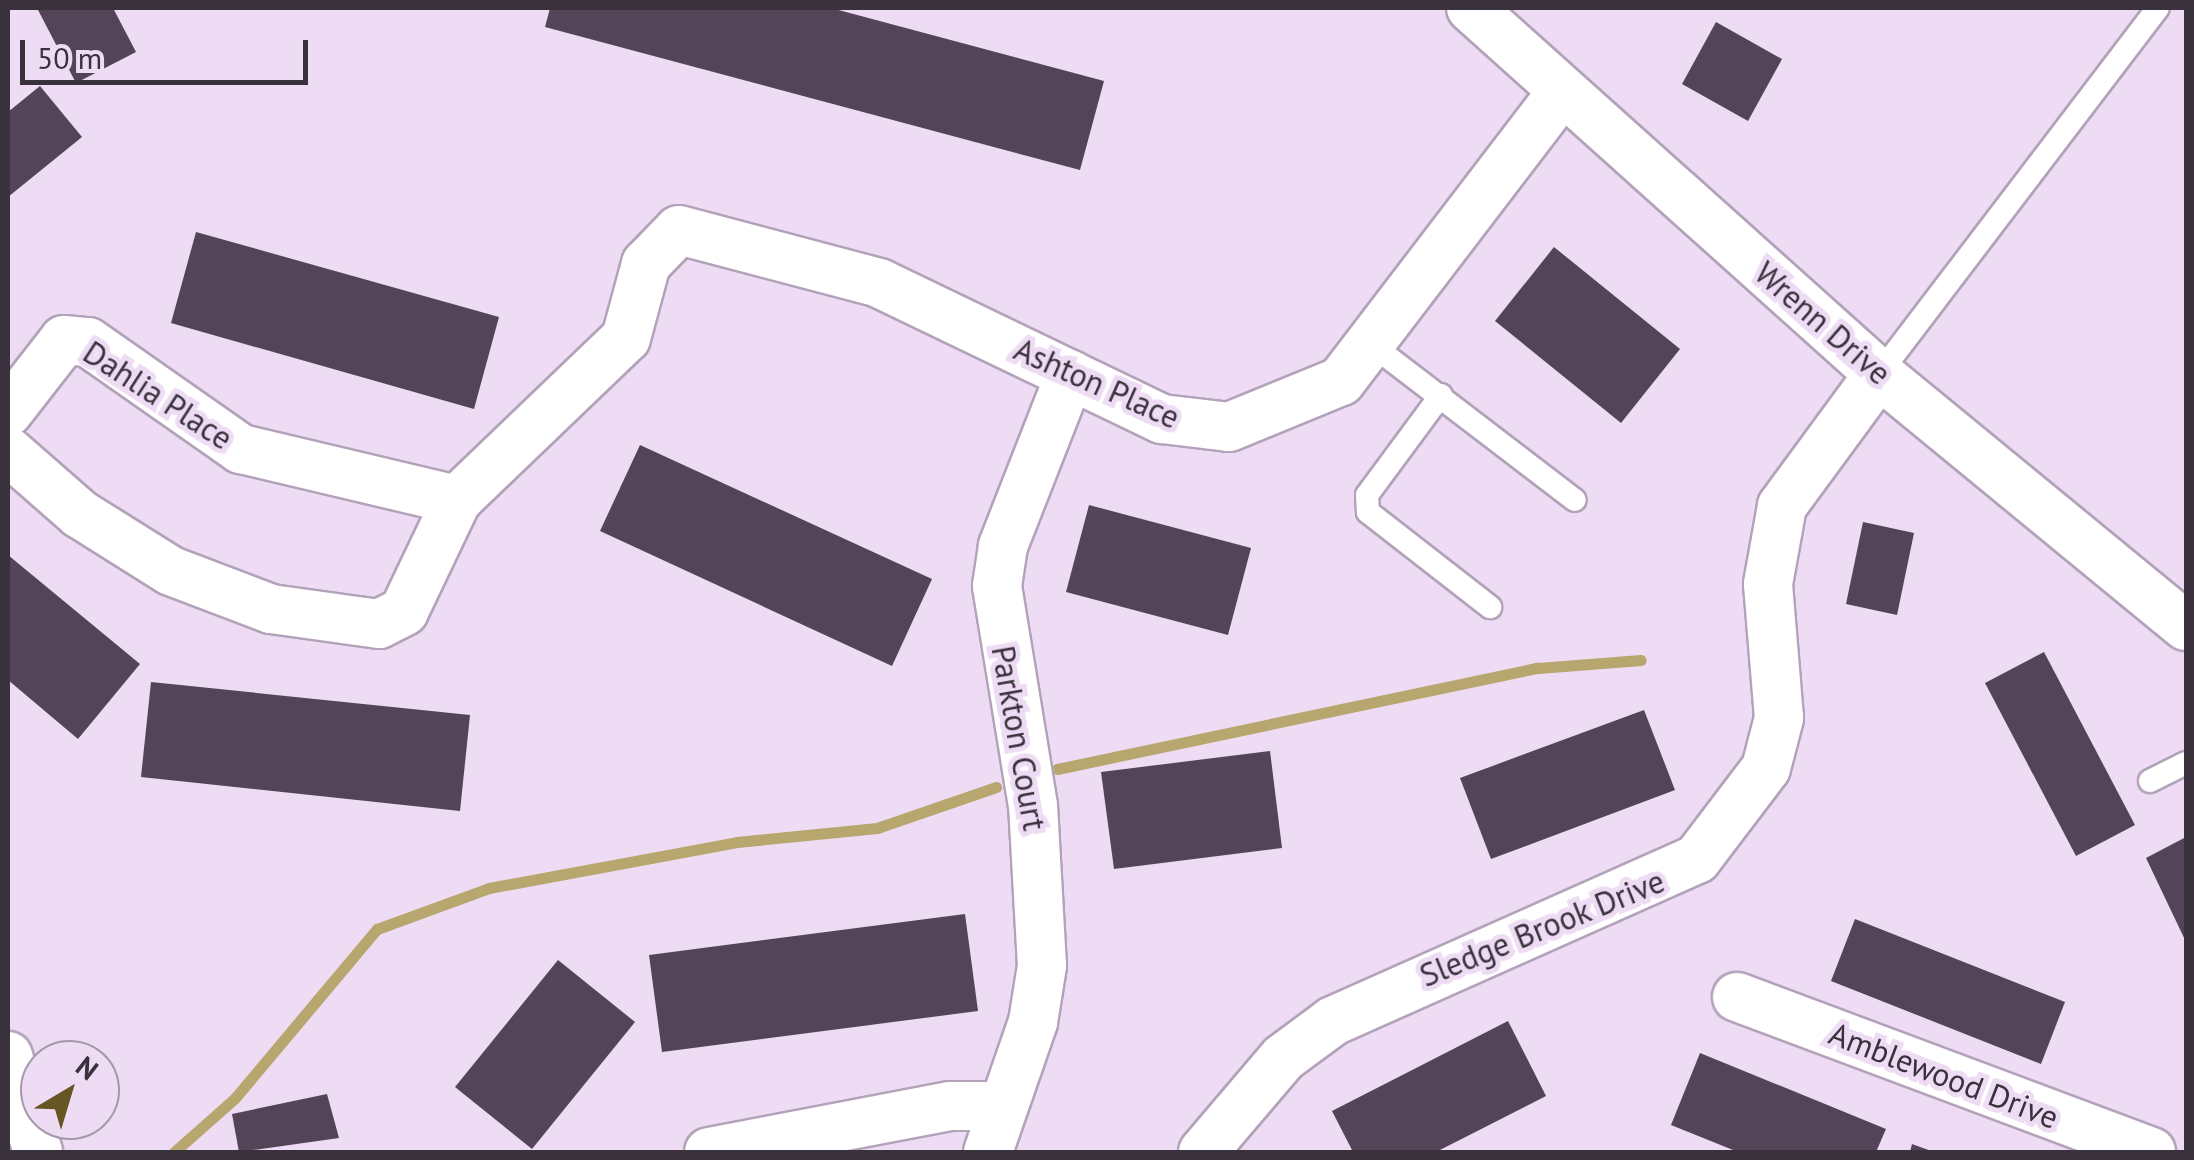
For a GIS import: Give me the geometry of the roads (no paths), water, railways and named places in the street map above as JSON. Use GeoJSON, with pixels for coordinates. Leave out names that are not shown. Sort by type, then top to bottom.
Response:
{"type":"FeatureCollection","features":[{"type":"Feature","properties":{"kind":"street","name":"Wrenn Drive"},"geometry":{"type":"LineString","coordinates":[[1470,8],[1879,374],[2186,626]]}},
{"type":"Feature","properties":{"kind":"street","name":"Ashton Place"},"geometry":{"type":"LineString","coordinates":[[457,500],[600,370],[626,338],[646,264],[679,230],[880,283],[1162,418],[1229,427],[1316,399],[1372,345],[1562,92]]}},
{"type":"Feature","properties":{"kind":"street","name":"Dahlia Place"},"geometry":{"type":"LineString","coordinates":[[8,412],[64,340],[88,342],[241,449],[457,500]]}},
{"type":"Feature","properties":{"kind":"street","name":"Sledge Brook Drive"},"geometry":{"type":"LineString","coordinates":[[1203,1152],[1283,1058],[1333,1021],[1697,859],[1766,768],[1779,718],[1768,584],[1782,506],[1879,374]]}},
{"type":"Feature","properties":{"kind":"street","name":"Parkton Court"},"geometry":{"type":"LineString","coordinates":[[988,1152],[1033,1022],[1042,907],[997,586],[1003,546],[1070,376]]}},
{"type":"Feature","properties":{"kind":"street"},"geometry":{"type":"LineString","coordinates":[[8,451],[80,514],[171,571],[272,609],[333,621],[379,624],[404,611],[457,500]]}},
{"type":"Feature","properties":{"kind":"street","name":"Amblewood Drive"},"geometry":{"type":"LineString","coordinates":[[1737,997],[2151,1152]]}},
{"type":"Feature","properties":{"kind":"street"},"geometry":{"type":"LineString","coordinates":[[8,1056],[38,1152]]}},
{"type":"Feature","properties":{"kind":"street"},"geometry":{"type":"LineString","coordinates":[[709,1152],[951,1106],[1001,1106]]}},
{"type":"Feature","properties":{"kind":"lane"},"geometry":{"type":"LineString","coordinates":[[1879,374],[2158,8]]}},
{"type":"Feature","properties":{"kind":"lane"},"geometry":{"type":"LineString","coordinates":[[1372,345],[1575,500]]}},
{"type":"Feature","properties":{"kind":"lane"},"geometry":{"type":"LineString","coordinates":[[1441,395],[1367,495],[1368,512],[1490,607]]}},
{"type":"Feature","properties":{"kind":"lane"},"geometry":{"type":"LineString","coordinates":[[2150,781],[2186,763]]}},
{"type":"Feature","properties":{"kind":"waterway"},"geometry":{"type":"LineString","coordinates":[[1057,769],[1538,668],[1641,660]]}},
{"type":"Feature","properties":{"kind":"waterway"},"geometry":{"type":"LineString","coordinates":[[174,1152],[235,1098],[377,929],[489,888],[737,842],[877,828],[996,787]]}}]}
